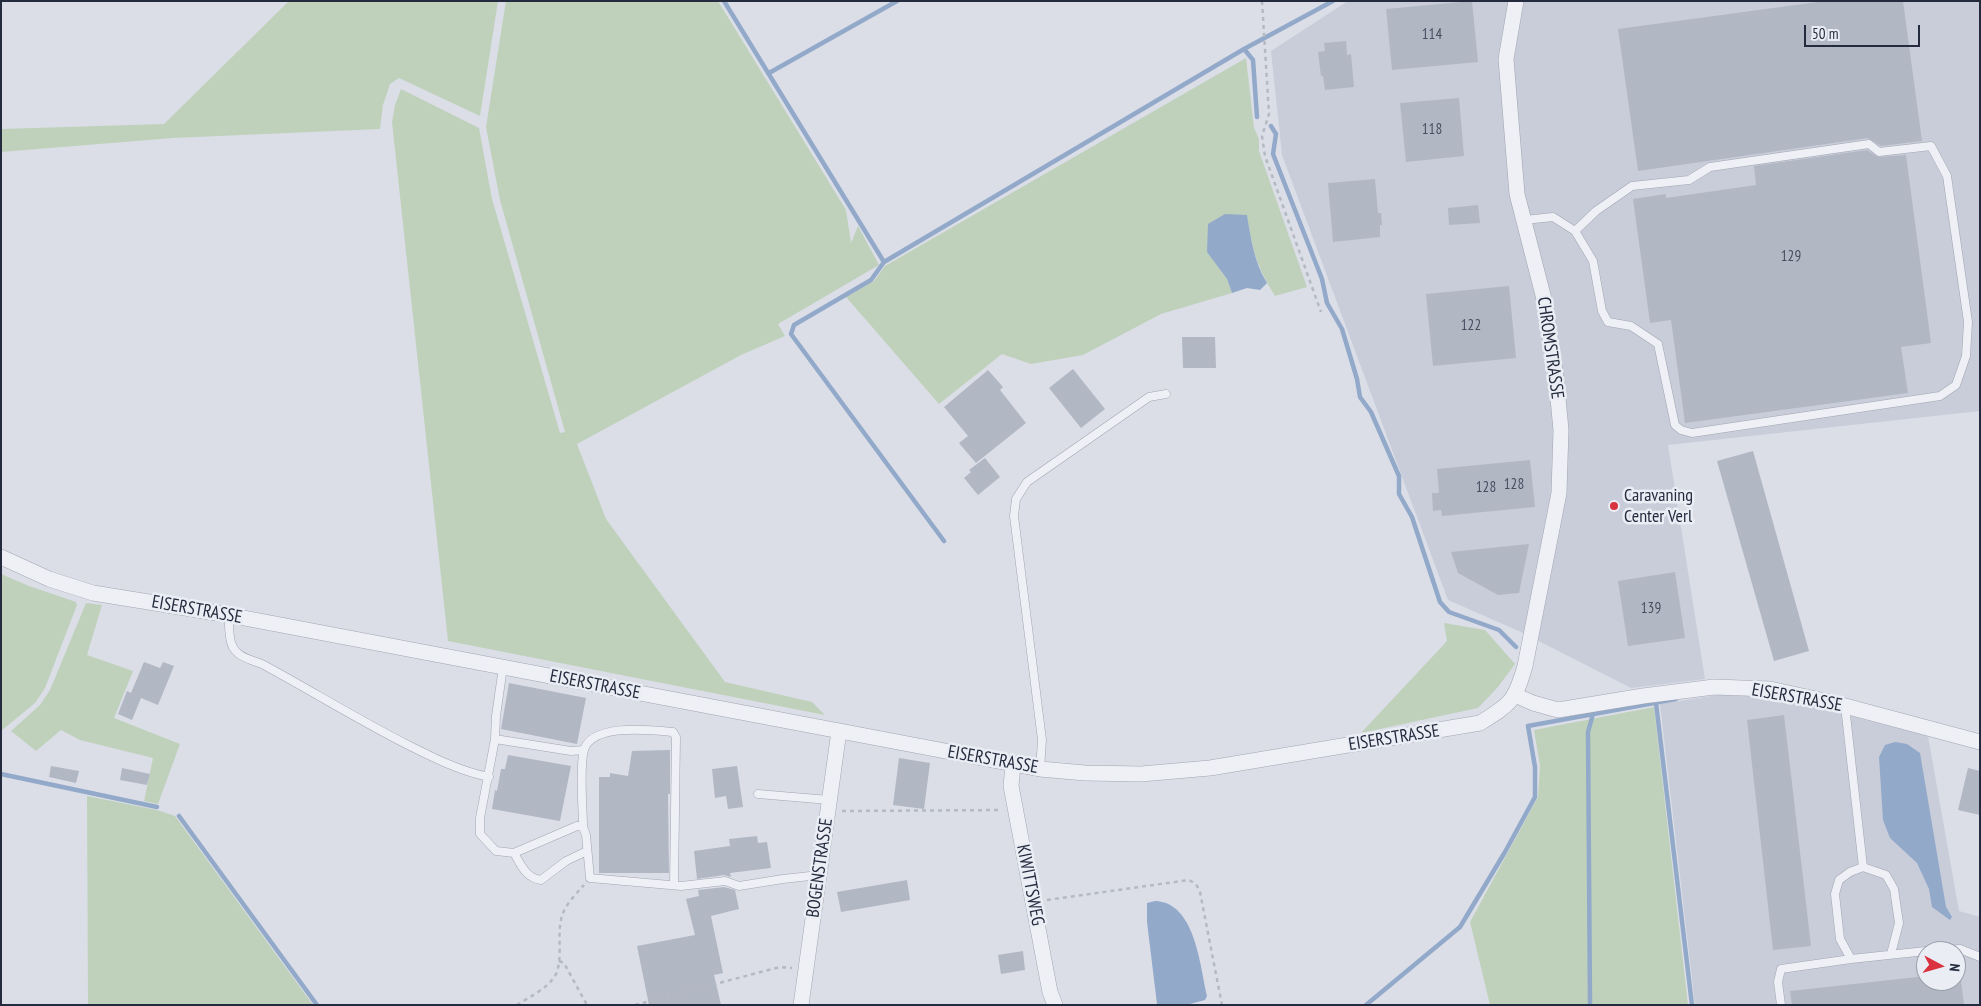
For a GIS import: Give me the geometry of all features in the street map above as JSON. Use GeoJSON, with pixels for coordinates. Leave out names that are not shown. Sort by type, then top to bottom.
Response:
{"type":"FeatureCollection","features":[{"type":"Feature","properties":{"kind":"street","name":"CHROMSTRASSE"},"geometry":{"type":"LineString","coordinates":[[1515,695],[1525,666],[1554,520],[1558,492],[1561,430],[1545,302],[1517,194],[1506,59],[1516,1]]}},
{"type":"Feature","properties":{"kind":"street","name":"EISERSTRASSE"},"geometry":{"type":"LineString","coordinates":[[1,557],[49,579],[93,593],[230,616],[1040,769],[1085,773],[1141,774],[1210,768],[1480,723],[1505,708],[1515,695],[1533,703],[1558,710],[1714,686],[1770,688],[1980,742]]}},
{"type":"Feature","properties":{"kind":"street","name":"BOGENSTRASSE"},"geometry":{"type":"LineString","coordinates":[[800,1005],[839,731]]}},
{"type":"Feature","properties":{"kind":"street","name":"KIWITTSWEG"},"geometry":{"type":"LineString","coordinates":[[1013,764],[1011,786],[1050,992],[1055,1005]]}},
{"type":"Feature","properties":{"kind":"lane"},"geometry":{"type":"LineString","coordinates":[[1524,220],[1553,217],[1574,231],[1593,260],[1602,311],[1608,322],[1631,326],[1658,344],[1675,425],[1681,430],[1692,433],[1940,396],[1956,385],[1966,356],[1968,322],[1946,176],[1931,146],[1880,152],[1869,144],[1710,167],[1689,180],[1632,186],[1596,211],[1574,231]]}},
{"type":"Feature","properties":{"kind":"lane"},"geometry":{"type":"LineString","coordinates":[[1040,769],[1042,740],[1014,516],[1016,499],[1027,482],[1148,397],[1166,394]]}},
{"type":"Feature","properties":{"kind":"lane"},"geometry":{"type":"LineString","coordinates":[[230,616],[228,623],[231,646],[240,656],[262,664],[385,734],[465,772],[488,777]]}},
{"type":"Feature","properties":{"kind":"lane"},"geometry":{"type":"LineString","coordinates":[[504,667],[496,716],[496,739],[480,818],[480,834],[496,851],[514,853],[577,826],[583,827]]}},
{"type":"Feature","properties":{"kind":"lane"},"geometry":{"type":"LineString","coordinates":[[1845,706],[1863,867]]}},
{"type":"Feature","properties":{"kind":"lane"},"geometry":{"type":"LineString","coordinates":[[674,885],[676,737],[673,732],[613,731],[598,735],[589,741],[584,750],[583,827],[586,835],[590,878],[681,886],[725,881],[739,886],[783,878],[818,876]]}},
{"type":"Feature","properties":{"kind":"lane"},"geometry":{"type":"LineString","coordinates":[[496,739],[571,751],[584,750]]}},
{"type":"Feature","properties":{"kind":"lane"},"geometry":{"type":"LineString","coordinates":[[758,794],[828,806]]}},
{"type":"Feature","properties":{"kind":"lane"},"geometry":{"type":"LineString","coordinates":[[514,853],[526,874],[541,880],[566,861],[587,851]]}},
{"type":"Feature","properties":{"kind":"lane"},"geometry":{"type":"LineString","coordinates":[[1851,959],[1840,939],[1835,894],[1839,880],[1850,872],[1863,867],[1886,875],[1894,888],[1899,924],[1891,954]]}},
{"type":"Feature","properties":{"kind":"lane"},"geometry":{"type":"LineString","coordinates":[[1966,951],[1980,958]]}},
{"type":"Feature","properties":{"kind":"lane"},"geometry":{"type":"LineString","coordinates":[[1781,1005],[1778,982],[1781,969],[1916,952]]}},
{"type":"Feature","properties":{"kind":"path"},"geometry":{"type":"LineString","coordinates":[[1262,1],[1269,114],[1262,136],[1265,156],[1321,312]]}},
{"type":"Feature","properties":{"kind":"path"},"geometry":{"type":"LineString","coordinates":[[828,806],[1016,810]]}},
{"type":"Feature","properties":{"kind":"path"},"geometry":{"type":"LineString","coordinates":[[517,1005],[544,988],[555,975],[559,961],[561,919],[569,903],[590,878]]}},
{"type":"Feature","properties":{"kind":"path"},"geometry":{"type":"LineString","coordinates":[[1033,902],[1189,880],[1196,884],[1200,892],[1222,1005]]}},
{"type":"Feature","properties":{"kind":"path"},"geometry":{"type":"LineString","coordinates":[[559,961],[564,963],[587,1005]]}},
{"type":"Feature","properties":{"kind":"path"},"geometry":{"type":"LineString","coordinates":[[635,1005],[780,967],[806,968]]}},
{"type":"Feature","properties":{"kind":"shaded area"},"geometry":{"type":"Polygon","coordinates":[[[1348,1],[1980,1],[1980,411],[1668,445],[1705,679],[1631,688],[1521,632],[1448,600],[1282,155],[1271,51],[1348,1]]]}},
{"type":"Feature","properties":{"kind":"shaded area"},"geometry":{"type":"Polygon","coordinates":[[[1724,694],[1773,696],[1928,736],[1959,911],[1980,917],[1980,1005],[1695,1005],[1660,704],[1724,694]]]}},
{"type":"Feature","properties":{"kind":"green space"},"geometry":{"type":"Polygon","coordinates":[[[289,1],[498,1],[480,116],[399,78],[390,84],[383,105],[380,129],[173,138],[1,152],[1,129],[164,124],[289,1]]]}},
{"type":"Feature","properties":{"kind":"green space"},"geometry":{"type":"Polygon","coordinates":[[[506,1],[718,1],[846,210],[851,243],[858,226],[879,265],[778,324],[785,336],[741,355],[577,444],[606,519],[725,682],[812,702],[825,715],[448,641],[392,122],[395,105],[401,89],[479,128],[492,199],[560,433],[565,432],[500,200],[486,127],[506,1]]]}},
{"type":"Feature","properties":{"kind":"green space"},"geometry":{"type":"Polygon","coordinates":[[[1246,58],[1254,128],[1259,139],[1259,151],[1307,287],[1275,296],[1263,275],[1256,257],[1247,215],[1207,251],[1227,279],[1232,293],[1161,314],[1083,355],[1031,364],[1002,354],[939,404],[846,297],[874,281],[885,266],[1246,58]]]}},
{"type":"Feature","properties":{"kind":"green space"},"geometry":{"type":"Polygon","coordinates":[[[1,574],[76,602],[77,605],[45,688],[35,703],[1,731],[1,574]]]}},
{"type":"Feature","properties":{"kind":"green space"},"geometry":{"type":"Polygon","coordinates":[[[86,603],[102,605],[87,655],[133,671],[114,718],[180,744],[158,804],[144,801],[153,758],[80,740],[61,730],[36,751],[11,731],[40,705],[50,690],[86,603]]]}},
{"type":"Feature","properties":{"kind":"green space"},"geometry":{"type":"Polygon","coordinates":[[[1444,623],[1485,630],[1515,664],[1498,687],[1478,708],[1361,733],[1447,641],[1444,623]]]}},
{"type":"Feature","properties":{"kind":"green space"},"geometry":{"type":"Polygon","coordinates":[[[1654,707],[1688,1005],[1490,1005],[1470,922],[1538,797],[1540,766],[1534,730],[1654,707]]]}},
{"type":"Feature","properties":{"kind":"green space"},"geometry":{"type":"Polygon","coordinates":[[[87,796],[157,810],[175,816],[313,1005],[88,1005],[87,796]]]}},
{"type":"Feature","properties":{"kind":"water"},"geometry":{"type":"Polygon","coordinates":[[[1225,214],[1247,215],[1256,259],[1267,283],[1260,290],[1247,288],[1232,293],[1227,279],[1207,252],[1208,224],[1225,214]]]}},
{"type":"Feature","properties":{"kind":"water"},"geometry":{"type":"Polygon","coordinates":[[[1895,742],[1907,744],[1920,753],[1946,907],[1952,917],[1950,920],[1932,907],[1929,889],[1917,863],[1890,838],[1883,820],[1879,757],[1885,745],[1895,742]]]}},
{"type":"Feature","properties":{"kind":"water"},"geometry":{"type":"Polygon","coordinates":[[[1155,901],[1168,904],[1179,912],[1187,923],[1198,953],[1207,996],[1205,1000],[1186,1005],[1157,1004],[1147,922],[1147,903],[1155,901]]]}},
{"type":"Feature","properties":{"kind":"building"},"geometry":{"type":"Polygon","coordinates":[[[1472,1],[1478,62],[1392,70],[1386,9],[1472,1]]]}},
{"type":"Feature","properties":{"kind":"building"},"geometry":{"type":"Polygon","coordinates":[[[1825,1],[1903,1],[1922,141],[1881,146],[1868,138],[1638,171],[1618,29],[1825,1]]]}},
{"type":"Feature","properties":{"kind":"building"},"geometry":{"type":"Polygon","coordinates":[[[1346,41],[1347,55],[1351,54],[1354,87],[1325,90],[1318,52],[1325,51],[1324,43],[1346,41]]]}},
{"type":"Feature","properties":{"kind":"building"},"geometry":{"type":"Polygon","coordinates":[[[1459,98],[1464,156],[1406,162],[1400,103],[1459,98]]]}},
{"type":"Feature","properties":{"kind":"building"},"geometry":{"type":"Polygon","coordinates":[[[1867,150],[1878,157],[1906,155],[1931,343],[1901,347],[1908,393],[1685,423],[1671,320],[1650,323],[1633,199],[1666,194],[1666,198],[1756,185],[1754,166],[1867,150]]]}},
{"type":"Feature","properties":{"kind":"building"},"geometry":{"type":"Polygon","coordinates":[[[1375,179],[1378,213],[1381,213],[1380,237],[1333,242],[1328,183],[1375,179]]]}},
{"type":"Feature","properties":{"kind":"building"},"geometry":{"type":"Polygon","coordinates":[[[1478,205],[1480,223],[1449,225],[1448,208],[1478,205]]]}},
{"type":"Feature","properties":{"kind":"building"},"geometry":{"type":"Polygon","coordinates":[[[1509,286],[1516,358],[1433,366],[1426,294],[1509,286]]]}},
{"type":"Feature","properties":{"kind":"building"},"geometry":{"type":"Polygon","coordinates":[[[1182,337],[1215,337],[1216,368],[1183,368],[1182,337]]]}},
{"type":"Feature","properties":{"kind":"building"},"geometry":{"type":"Polygon","coordinates":[[[1073,369],[1105,409],[1081,428],[1049,388],[1073,369]]]}},
{"type":"Feature","properties":{"kind":"building"},"geometry":{"type":"Polygon","coordinates":[[[988,370],[1003,387],[1000,390],[1026,423],[976,463],[959,443],[968,436],[944,407],[988,370]]]}},
{"type":"Feature","properties":{"kind":"building"},"geometry":{"type":"Polygon","coordinates":[[[1753,451],[1809,651],[1774,661],[1717,461],[1753,451]]]}},
{"type":"Feature","properties":{"kind":"building"},"geometry":{"type":"Polygon","coordinates":[[[985,458],[1000,477],[978,495],[964,478],[971,472],[969,470],[985,458]]]}},
{"type":"Feature","properties":{"kind":"building"},"geometry":{"type":"Polygon","coordinates":[[[1530,460],[1535,507],[1442,516],[1441,510],[1433,511],[1432,493],[1439,493],[1437,469],[1530,460]]]}},
{"type":"Feature","properties":{"kind":"building"},"geometry":{"type":"Polygon","coordinates":[[[1529,544],[1519,593],[1498,595],[1458,573],[1451,552],[1529,544]]]}},
{"type":"Feature","properties":{"kind":"building"},"geometry":{"type":"Polygon","coordinates":[[[1675,572],[1685,638],[1628,646],[1618,581],[1675,572]]]}},
{"type":"Feature","properties":{"kind":"building"},"geometry":{"type":"Polygon","coordinates":[[[144,662],[160,668],[163,662],[174,666],[158,705],[141,698],[132,720],[118,714],[127,691],[131,693],[144,662]]]}},
{"type":"Feature","properties":{"kind":"building"},"geometry":{"type":"Polygon","coordinates":[[[509,683],[586,698],[577,744],[501,729],[509,683]]]}},
{"type":"Feature","properties":{"kind":"building"},"geometry":{"type":"Polygon","coordinates":[[[1784,715],[1811,946],[1773,950],[1747,720],[1784,715]]]}},
{"type":"Feature","properties":{"kind":"building"},"geometry":{"type":"Polygon","coordinates":[[[670,750],[670,794],[668,794],[669,873],[599,873],[599,777],[610,777],[610,773],[628,776],[632,751],[670,750]]]}},
{"type":"Feature","properties":{"kind":"building"},"geometry":{"type":"Polygon","coordinates":[[[508,755],[571,766],[560,821],[492,809],[501,769],[505,769],[508,755]]]}},
{"type":"Feature","properties":{"kind":"building"},"geometry":{"type":"Polygon","coordinates":[[[899,758],[930,763],[924,809],[893,805],[899,758]]]}},
{"type":"Feature","properties":{"kind":"building"},"geometry":{"type":"Polygon","coordinates":[[[51,766],[79,771],[76,783],[49,777],[51,766]]]}},
{"type":"Feature","properties":{"kind":"building"},"geometry":{"type":"Polygon","coordinates":[[[737,766],[743,807],[728,809],[726,796],[715,798],[712,769],[737,766]]]}},
{"type":"Feature","properties":{"kind":"building"},"geometry":{"type":"Polygon","coordinates":[[[122,768],[150,774],[147,785],[120,780],[122,768]]]}},
{"type":"Feature","properties":{"kind":"building"},"geometry":{"type":"Polygon","coordinates":[[[1968,768],[1980,771],[1980,815],[1958,810],[1968,768]]]}},
{"type":"Feature","properties":{"kind":"building"},"geometry":{"type":"Polygon","coordinates":[[[757,836],[758,843],[767,842],[771,868],[730,873],[731,877],[724,875],[697,879],[694,851],[730,846],[729,839],[757,836]]]}},
{"type":"Feature","properties":{"kind":"building"},"geometry":{"type":"Polygon","coordinates":[[[907,880],[910,900],[841,912],[837,892],[907,880]]]}},
{"type":"Feature","properties":{"kind":"building"},"geometry":{"type":"Polygon","coordinates":[[[724,887],[735,890],[739,909],[711,916],[723,973],[714,975],[721,1005],[649,1005],[637,946],[695,935],[686,899],[699,896],[698,890],[724,887]]]}},
{"type":"Feature","properties":{"kind":"building"},"geometry":{"type":"Polygon","coordinates":[[[1023,951],[1025,970],[1001,974],[998,955],[1023,951]]]}},
{"type":"Feature","properties":{"kind":"building"},"geometry":{"type":"Polygon","coordinates":[[[1916,977],[1916,991],[1962,991],[1964,1005],[1792,1005],[1790,991],[1916,977]]]}},
{"type":"Feature","properties":{"kind":"waterway"},"geometry":{"type":"LineString","coordinates":[[724,1],[884,262]]}},
{"type":"Feature","properties":{"kind":"waterway"},"geometry":{"type":"LineString","coordinates":[[769,73],[897,1]]}},
{"type":"Feature","properties":{"kind":"waterway"},"geometry":{"type":"LineString","coordinates":[[944,541],[791,334],[794,325],[871,280],[884,262],[1244,49],[1333,1]]}},
{"type":"Feature","properties":{"kind":"waterway"},"geometry":{"type":"LineString","coordinates":[[1244,49],[1253,60],[1257,117]]}},
{"type":"Feature","properties":{"kind":"waterway"},"geometry":{"type":"LineString","coordinates":[[1271,126],[1276,134],[1273,154],[1322,279],[1327,303],[1342,329],[1357,379],[1360,397],[1371,412],[1399,476],[1399,494],[1412,517],[1440,602],[1449,612],[1499,630],[1516,647]]}},
{"type":"Feature","properties":{"kind":"waterway"},"geometry":{"type":"LineString","coordinates":[[1366,1005],[1460,927],[1505,852],[1535,797],[1535,767],[1528,726],[1676,699]]}},
{"type":"Feature","properties":{"kind":"waterway"},"geometry":{"type":"LineString","coordinates":[[1656,703],[1692,1005]]}},
{"type":"Feature","properties":{"kind":"waterway"},"geometry":{"type":"LineString","coordinates":[[1590,1005],[1588,732],[1593,714]]}},
{"type":"Feature","properties":{"kind":"waterway"},"geometry":{"type":"LineString","coordinates":[[1,774],[157,807]]}},
{"type":"Feature","properties":{"kind":"waterway"},"geometry":{"type":"LineString","coordinates":[[179,816],[317,1005]]}},
{"type":"Feature","properties":{"kind":"place","name":"Caravaning Center Verl"},"geometry":{"type":"Point","coordinates":[1614,506]}}]}
